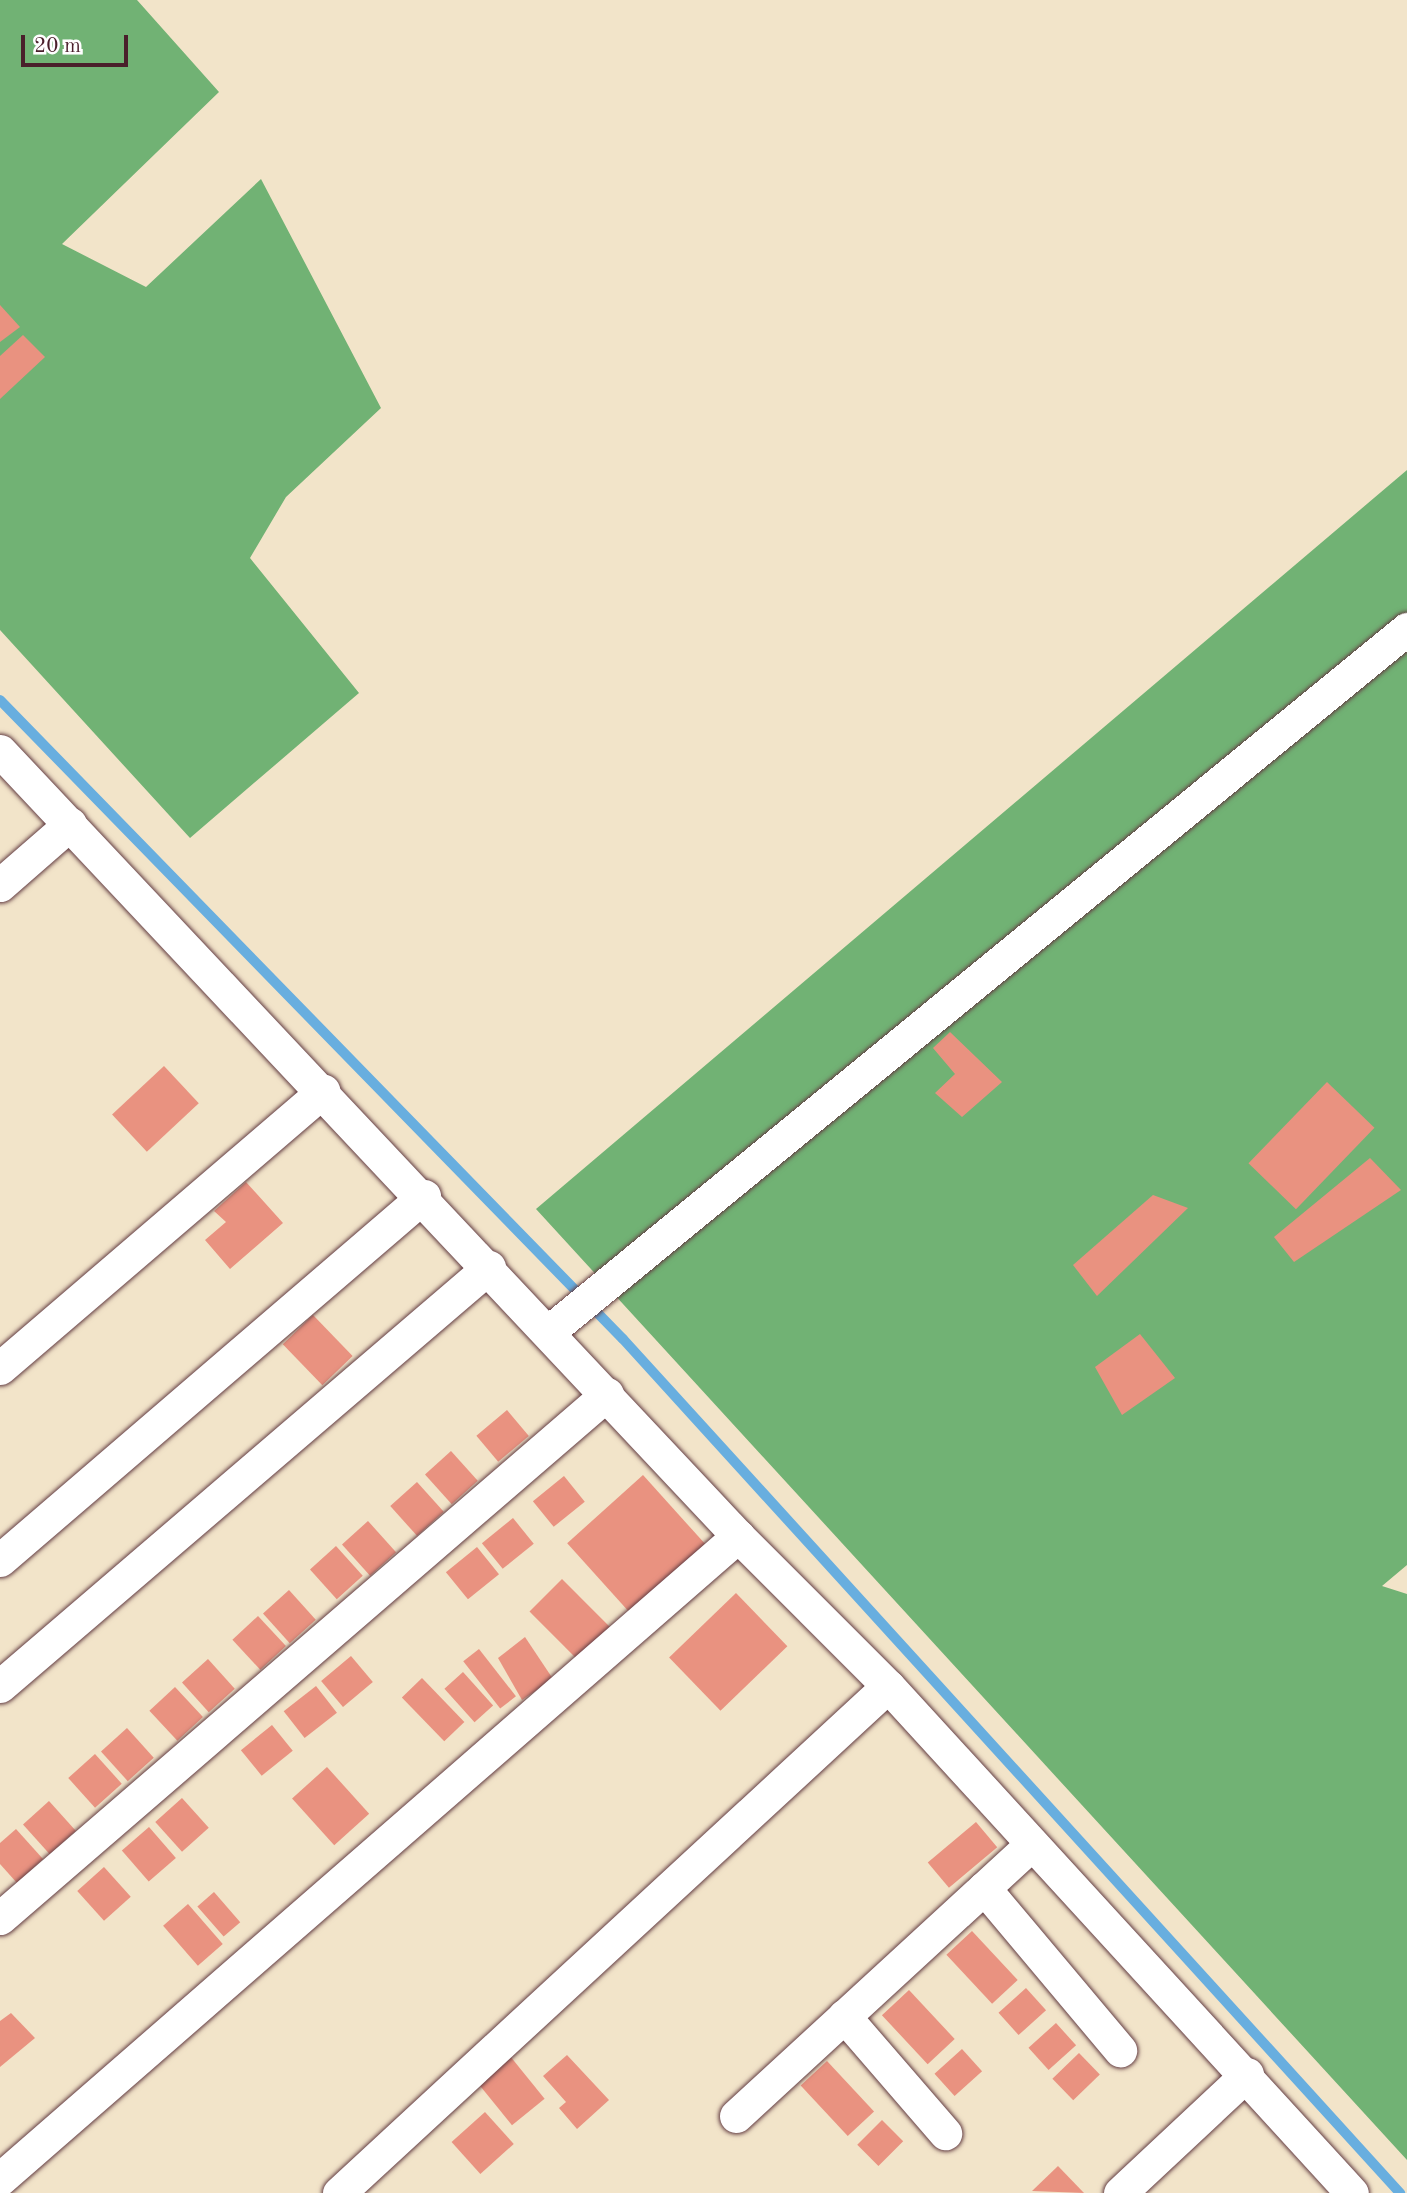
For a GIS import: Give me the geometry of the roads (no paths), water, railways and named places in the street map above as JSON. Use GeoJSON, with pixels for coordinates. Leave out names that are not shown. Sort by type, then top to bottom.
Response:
{"type":"FeatureCollection","features":[{"type":"Feature","properties":{"kind":"street"},"geometry":{"type":"LineString","coordinates":[[558,1324],[1407,629]]}},
{"type":"Feature","properties":{"kind":"street"},"geometry":{"type":"LineString","coordinates":[[0,751],[489,1267],[558,1324],[607,1394],[738,1535],[888,1686],[1031,1845],[1247,2074],[1352,2193]]}},
{"type":"Feature","properties":{"kind":"street"},"geometry":{"type":"LineString","coordinates":[[0,885],[70,824]]}},
{"type":"Feature","properties":{"kind":"street"},"geometry":{"type":"LineString","coordinates":[[0,1368],[323,1091]]}},
{"type":"Feature","properties":{"kind":"street"},"geometry":{"type":"LineString","coordinates":[[0,1560],[424,1196]]}},
{"type":"Feature","properties":{"kind":"street"},"geometry":{"type":"LineString","coordinates":[[0,1686],[489,1267]]}},
{"type":"Feature","properties":{"kind":"street"},"geometry":{"type":"LineString","coordinates":[[0,1918],[607,1394]]}},
{"type":"Feature","properties":{"kind":"street"},"geometry":{"type":"LineString","coordinates":[[0,2179],[738,1535]]}},
{"type":"Feature","properties":{"kind":"street"},"geometry":{"type":"LineString","coordinates":[[339,2193],[888,1686]]}},
{"type":"Feature","properties":{"kind":"street"},"geometry":{"type":"LineString","coordinates":[[736,2116],[1031,1845]]}},
{"type":"Feature","properties":{"kind":"street"},"geometry":{"type":"LineString","coordinates":[[984,1888],[1120,2050]]}},
{"type":"Feature","properties":{"kind":"street"},"geometry":{"type":"LineString","coordinates":[[845,2016],[945,2133]]}},
{"type":"Feature","properties":{"kind":"street"},"geometry":{"type":"LineString","coordinates":[[1120,2193],[1247,2074]]}},
{"type":"Feature","properties":{"kind":"waterway"},"geometry":{"type":"LineString","coordinates":[[0,700],[623,1339],[1400,2193]]}}]}
